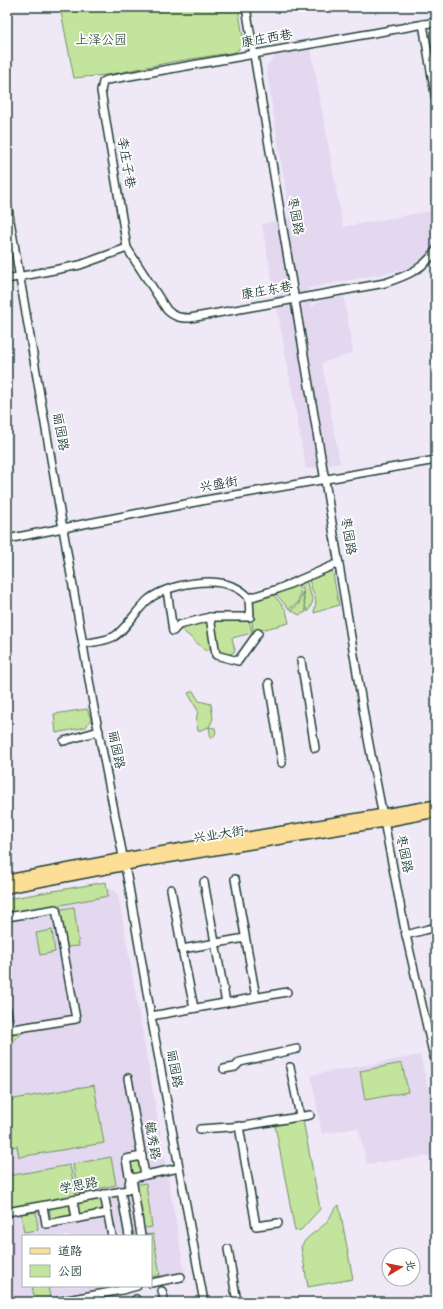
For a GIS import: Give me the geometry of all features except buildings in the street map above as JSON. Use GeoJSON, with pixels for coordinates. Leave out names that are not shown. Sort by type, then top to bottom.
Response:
{"type":"FeatureCollection","features":[{"type":"Feature","properties":{"kind":"main road","name":"兴业大街"},"geometry":{"type":"LineString","coordinates":[[383,819],[436,805]]}},
{"type":"Feature","properties":{"kind":"main road","name":"兴业大街"},"geometry":{"type":"LineString","coordinates":[[7,880],[383,819],[436,812]]}},
{"type":"Feature","properties":{"kind":"main road","name":"兴业大街"},"geometry":{"type":"LineString","coordinates":[[7,888],[124,862]]}},
{"type":"Feature","properties":{"kind":"street","name":"枣园路"},"geometry":{"type":"LineString","coordinates":[[246,7],[383,819],[406,935],[436,1066]]}},
{"type":"Feature","properties":{"kind":"street","name":"康庄西巷"},"geometry":{"type":"LineString","coordinates":[[103,82],[107,80],[436,22]]}},
{"type":"Feature","properties":{"kind":"street"},"geometry":{"type":"LineString","coordinates":[[423,24],[436,100]]}},
{"type":"Feature","properties":{"kind":"street","name":"李庄子巷"},"geometry":{"type":"LineString","coordinates":[[103,82],[100,91],[127,248]]}},
{"type":"Feature","properties":{"kind":"street","name":"丽园路"},"geometry":{"type":"LineString","coordinates":[[7,202],[83,644],[204,1302]]}},
{"type":"Feature","properties":{"kind":"street"},"geometry":{"type":"LineString","coordinates":[[7,279],[80,265],[127,248]]}},
{"type":"Feature","properties":{"kind":"street","name":"康庄东巷"},"geometry":{"type":"LineString","coordinates":[[127,248],[167,310],[173,316],[181,318],[296,299],[385,282],[406,276],[423,266],[436,250]]}},
{"type":"Feature","properties":{"kind":"street","name":"兴盛街"},"geometry":{"type":"LineString","coordinates":[[7,539],[206,500],[436,460]]}},
{"type":"Feature","properties":{"kind":"street"},"geometry":{"type":"LineString","coordinates":[[249,598],[278,589],[339,563]]}},
{"type":"Feature","properties":{"kind":"street"},"geometry":{"type":"LineString","coordinates":[[83,644],[114,637],[149,599],[166,590],[187,584],[210,582],[232,586],[244,592],[249,598],[250,617],[210,617],[179,625],[173,631],[166,590]]}},
{"type":"Feature","properties":{"kind":"street"},"geometry":{"type":"LineString","coordinates":[[210,617],[216,656],[238,661],[258,633]]}},
{"type":"Feature","properties":{"kind":"street"},"geometry":{"type":"LineString","coordinates":[[301,661],[315,748]]}},
{"type":"Feature","properties":{"kind":"street"},"geometry":{"type":"LineString","coordinates":[[268,683],[282,763]]}},
{"type":"Feature","properties":{"kind":"street"},"geometry":{"type":"LineString","coordinates":[[64,740],[99,731]]}},
{"type":"Feature","properties":{"kind":"street"},"geometry":{"type":"LineString","coordinates":[[235,879],[256,997]]}},
{"type":"Feature","properties":{"kind":"street"},"geometry":{"type":"LineString","coordinates":[[204,882],[226,1003]]}},
{"type":"Feature","properties":{"kind":"street"},"geometry":{"type":"LineString","coordinates":[[171,889],[194,1008]]}},
{"type":"Feature","properties":{"kind":"street"},"geometry":{"type":"LineString","coordinates":[[7,917],[56,909],[76,1019],[9,1030],[7,1010]]}},
{"type":"Feature","properties":{"kind":"street"},"geometry":{"type":"LineString","coordinates":[[406,935],[436,927]]}},
{"type":"Feature","properties":{"kind":"street"},"geometry":{"type":"LineString","coordinates":[[182,949],[245,938]]}},
{"type":"Feature","properties":{"kind":"street"},"geometry":{"type":"LineString","coordinates":[[151,1016],[287,992]]}},
{"type":"Feature","properties":{"kind":"street"},"geometry":{"type":"LineString","coordinates":[[224,1068],[235,1067],[240,1062],[297,1049]]}},
{"type":"Feature","properties":{"kind":"street"},"geometry":{"type":"LineString","coordinates":[[290,1066],[300,1116]]}},
{"type":"Feature","properties":{"kind":"street","name":"毓秀路"},"geometry":{"type":"LineString","coordinates":[[128,1078],[145,1175],[179,1168]]}},
{"type":"Feature","properties":{"kind":"street"},"geometry":{"type":"LineString","coordinates":[[200,1129],[239,1126],[310,1115]]}},
{"type":"Feature","properties":{"kind":"street"},"geometry":{"type":"LineString","coordinates":[[239,1126],[256,1226],[278,1223]]}},
{"type":"Feature","properties":{"kind":"street"},"geometry":{"type":"LineString","coordinates":[[141,1235],[132,1178],[129,1175],[126,1159],[142,1156]]}},
{"type":"Feature","properties":{"kind":"street"},"geometry":{"type":"LineString","coordinates":[[129,1235],[121,1191],[128,1190],[130,1179],[145,1175]]}},
{"type":"Feature","properties":{"kind":"street","name":"学思路"},"geometry":{"type":"LineString","coordinates":[[7,1212],[121,1191]]}},
{"type":"Feature","properties":{"kind":"street"},"geometry":{"type":"LineString","coordinates":[[104,1194],[112,1235]]}},
{"type":"Feature","properties":{"kind":"street"},"geometry":{"type":"LineString","coordinates":[[73,1200],[76,1218]]}},
{"type":"Feature","properties":{"kind":"street"},"geometry":{"type":"LineString","coordinates":[[43,1206],[46,1224],[108,1213]]}},
{"type":"Feature","properties":{"kind":"street"},"geometry":{"type":"LineString","coordinates":[[228,1249],[237,1302]]}},
{"type":"Feature","properties":{"kind":"street"},"geometry":{"type":"LineString","coordinates":[[152,1283],[181,1277]]}},
{"type":"Feature","properties":{"kind":"street"},"geometry":{"type":"LineString","coordinates":[[56,1302],[122,1288]]}},
{"type":"Feature","properties":{"kind":"street"},"geometry":{"type":"LineString","coordinates":[[162,1291],[165,1302]]}},
{"type":"Feature","properties":{"kind":"shaded area"},"geometry":{"type":"Polygon","coordinates":[[[311,49],[343,227],[436,210],[436,248],[423,266],[308,288],[312,308],[318,301],[344,296],[353,353],[322,363],[340,463],[306,469],[262,224],[290,219],[266,67],[276,55],[311,49]]]}},
{"type":"Feature","properties":{"kind":"shaded area"},"geometry":{"type":"Polygon","coordinates":[[[104,885],[118,894],[186,1279],[152,1286],[152,1235],[22,1235],[22,1287],[144,1287],[65,1302],[7,1302],[7,900],[104,885]]]}},
{"type":"Feature","properties":{"kind":"shaded area"},"geometry":{"type":"Polygon","coordinates":[[[420,1055],[436,1121],[436,1155],[367,1164],[358,1128],[322,1134],[311,1075],[420,1055]]]}},
{"type":"Feature","properties":{"kind":"green space","name":"上泽公园"},"geometry":{"type":"Polygon","coordinates":[[[60,7],[238,7],[244,43],[236,52],[172,62],[107,75],[74,78],[60,7]]]}},
{"type":"Feature","properties":{"kind":"green space"},"geometry":{"type":"Polygon","coordinates":[[[332,569],[339,605],[314,613],[316,601],[309,580],[332,569]]]}},
{"type":"Feature","properties":{"kind":"green space"},"geometry":{"type":"Polygon","coordinates":[[[306,580],[313,601],[308,612],[305,606],[302,582],[306,580]]]}},
{"type":"Feature","properties":{"kind":"green space"},"geometry":{"type":"Polygon","coordinates":[[[299,582],[300,592],[298,603],[289,609],[275,593],[299,582]]]}},
{"type":"Feature","properties":{"kind":"green space"},"geometry":{"type":"Polygon","coordinates":[[[302,592],[306,612],[299,615],[291,610],[299,604],[302,592]]]}},
{"type":"Feature","properties":{"kind":"green space"},"geometry":{"type":"Polygon","coordinates":[[[273,594],[286,610],[289,623],[253,632],[252,619],[255,619],[252,600],[273,594]]]}},
{"type":"Feature","properties":{"kind":"green space"},"geometry":{"type":"Polygon","coordinates":[[[213,618],[249,619],[252,633],[232,638],[235,651],[229,655],[219,652],[213,618]]]}},
{"type":"Feature","properties":{"kind":"green space"},"geometry":{"type":"Polygon","coordinates":[[[208,619],[213,646],[206,651],[180,628],[208,619]]]}},
{"type":"Feature","properties":{"kind":"green space"},"geometry":{"type":"Polygon","coordinates":[[[193,691],[199,701],[211,704],[213,719],[209,727],[198,731],[196,721],[198,711],[188,693],[193,691]]]}},
{"type":"Feature","properties":{"kind":"green space"},"geometry":{"type":"Polygon","coordinates":[[[87,709],[91,719],[86,727],[56,733],[54,714],[87,709]]]}},
{"type":"Feature","properties":{"kind":"green space"},"geometry":{"type":"Polygon","coordinates":[[[209,727],[215,728],[216,733],[211,739],[209,727]]]}},
{"type":"Feature","properties":{"kind":"green space"},"geometry":{"type":"Polygon","coordinates":[[[106,882],[108,896],[7,915],[7,899],[106,882]]]}},
{"type":"Feature","properties":{"kind":"green space"},"geometry":{"type":"Polygon","coordinates":[[[74,907],[79,946],[66,947],[60,912],[62,909],[74,907]]]}},
{"type":"Feature","properties":{"kind":"green space"},"geometry":{"type":"Polygon","coordinates":[[[52,930],[55,952],[40,955],[36,933],[52,930]]]}},
{"type":"Feature","properties":{"kind":"green space"},"geometry":{"type":"Polygon","coordinates":[[[24,1028],[25,1031],[15,1039],[14,1042],[7,1043],[7,1031],[24,1028]]]}},
{"type":"Feature","properties":{"kind":"green space"},"geometry":{"type":"Polygon","coordinates":[[[402,1063],[408,1092],[365,1100],[360,1071],[402,1063]]]}},
{"type":"Feature","properties":{"kind":"green space"},"geometry":{"type":"Polygon","coordinates":[[[94,1085],[104,1143],[19,1157],[17,1146],[7,1148],[7,1113],[11,1113],[9,1102],[14,1099],[94,1085]]]}},
{"type":"Feature","properties":{"kind":"green space"},"geometry":{"type":"Polygon","coordinates":[[[303,1120],[320,1209],[301,1230],[295,1231],[275,1125],[303,1120]]]}},
{"type":"Feature","properties":{"kind":"green space"},"geometry":{"type":"Polygon","coordinates":[[[111,1157],[116,1185],[78,1193],[73,1164],[111,1157]]]}},
{"type":"Feature","properties":{"kind":"green space"},"geometry":{"type":"Polygon","coordinates":[[[138,1158],[144,1172],[133,1176],[131,1174],[128,1159],[138,1158]]]}},
{"type":"Feature","properties":{"kind":"green space"},"geometry":{"type":"Polygon","coordinates":[[[70,1165],[76,1196],[7,1208],[7,1176],[70,1165]]]}},
{"type":"Feature","properties":{"kind":"green space"},"geometry":{"type":"Polygon","coordinates":[[[146,1183],[152,1227],[139,1229],[133,1185],[146,1183]]]}},
{"type":"Feature","properties":{"kind":"green space"},"geometry":{"type":"Polygon","coordinates":[[[100,1198],[103,1207],[100,1210],[80,1214],[76,1211],[75,1205],[78,1201],[100,1198]]]}},
{"type":"Feature","properties":{"kind":"green space"},"geometry":{"type":"Polygon","coordinates":[[[69,1204],[71,1214],[67,1217],[54,1219],[50,1216],[50,1209],[52,1207],[69,1204]]]}},
{"type":"Feature","properties":{"kind":"green space"},"geometry":{"type":"Polygon","coordinates":[[[339,1205],[353,1279],[308,1287],[301,1247],[306,1239],[325,1224],[339,1205]]]}},
{"type":"Feature","properties":{"kind":"green space"},"geometry":{"type":"Polygon","coordinates":[[[36,1212],[38,1230],[24,1232],[21,1214],[36,1212]]]}},
{"type":"Feature","properties":{"kind":"green space"},"geometry":{"type":"Polygon","coordinates":[[[153,1234],[160,1275],[152,1277],[152,1235],[143,1235],[153,1234]]]}},
{"type":"Feature","properties":{"kind":"green space"},"geometry":{"type":"Polygon","coordinates":[[[32,1287],[48,1287],[50,1298],[35,1301],[32,1287]]]}}]}
